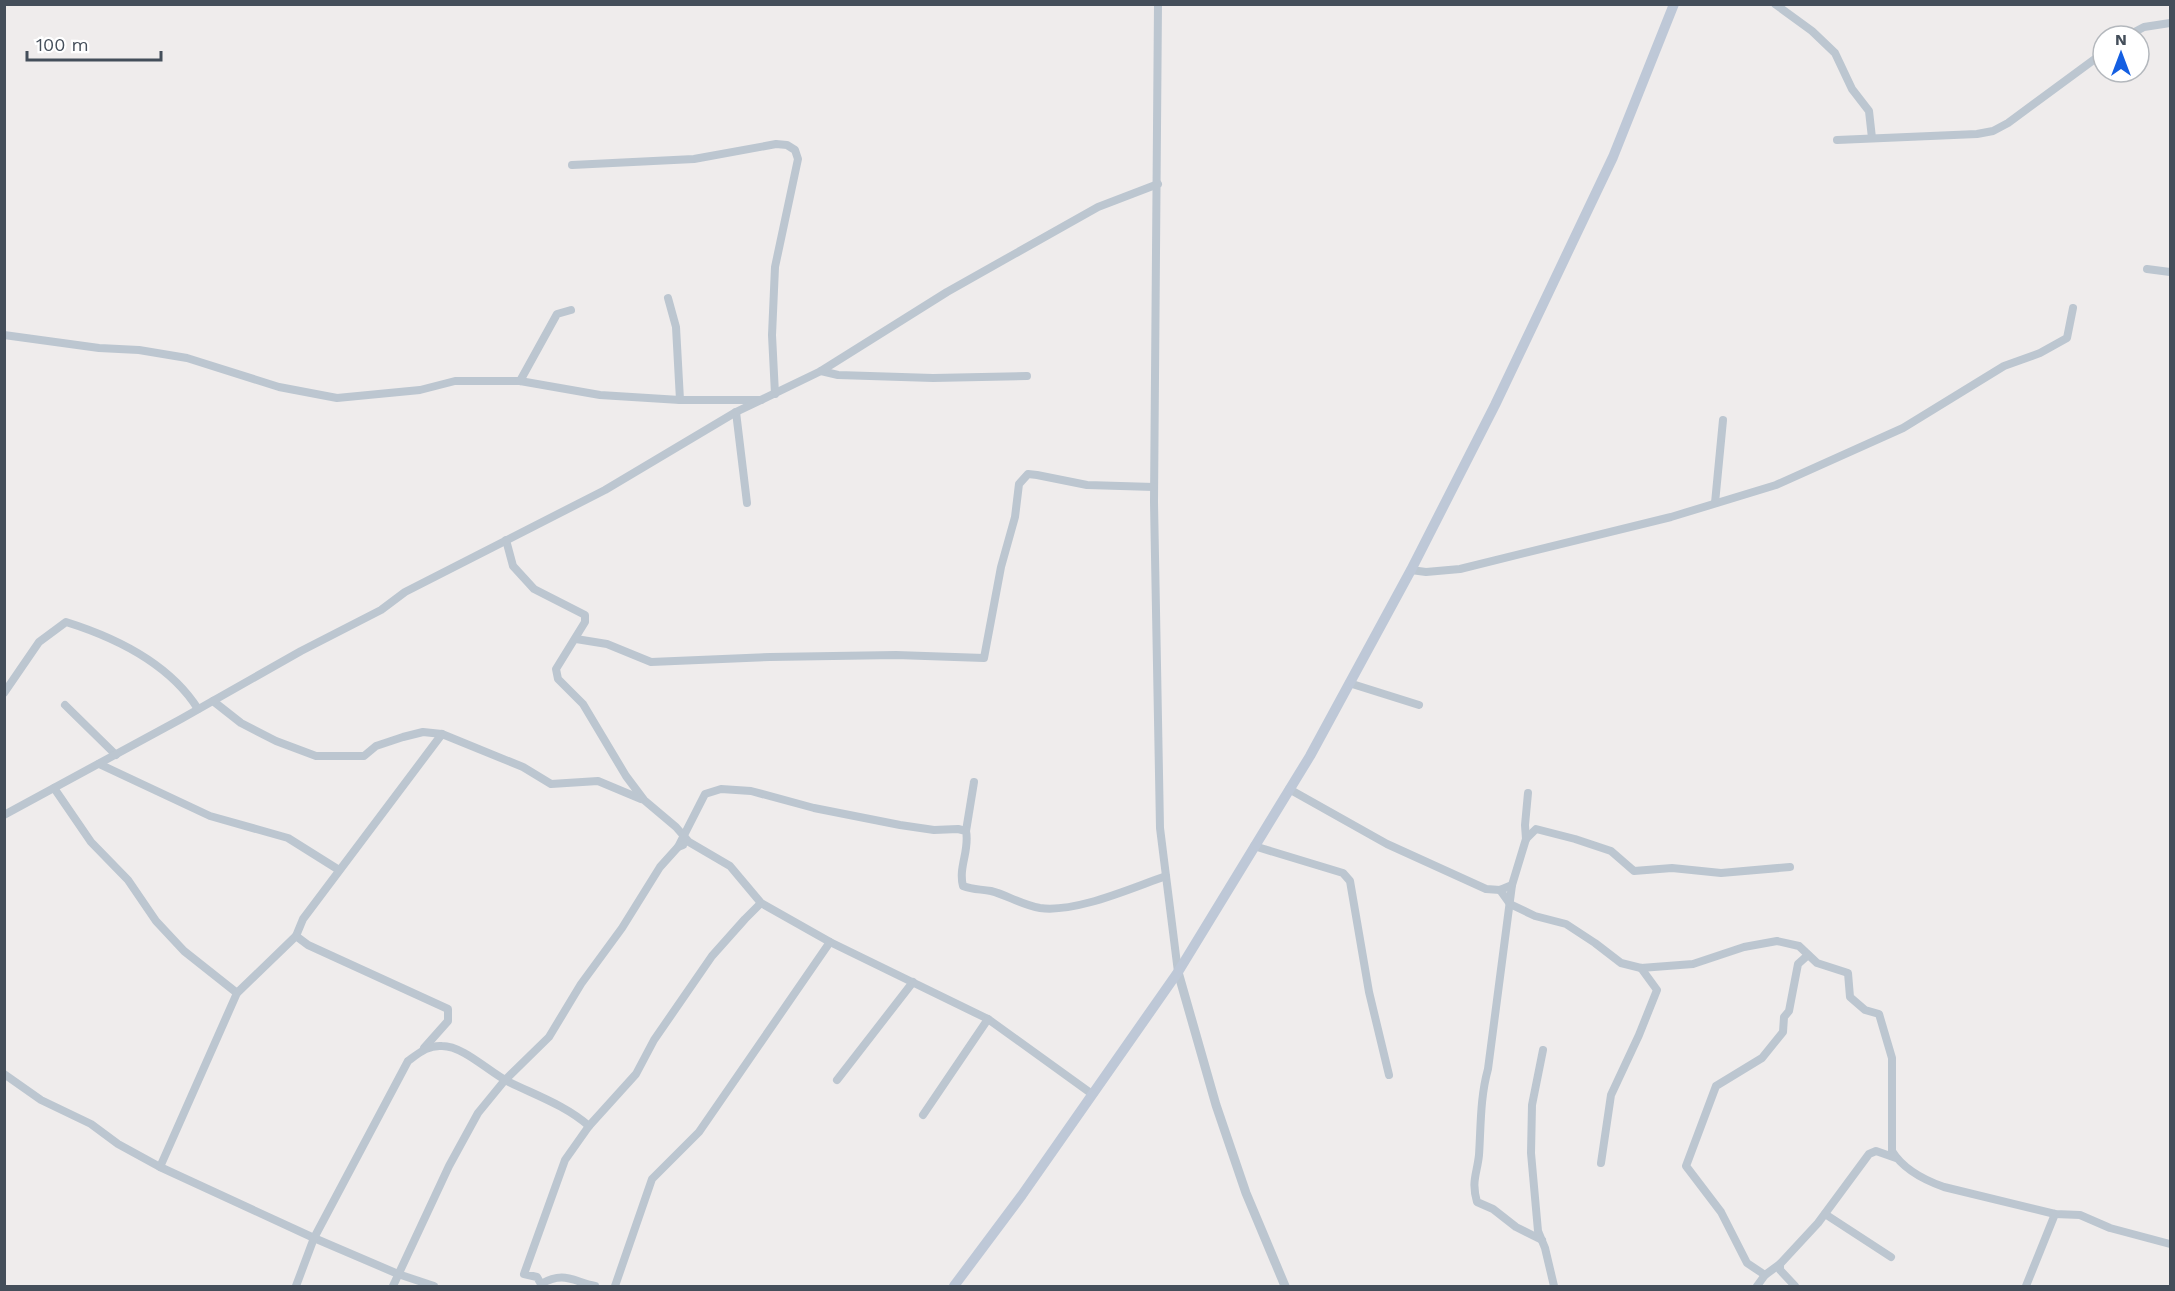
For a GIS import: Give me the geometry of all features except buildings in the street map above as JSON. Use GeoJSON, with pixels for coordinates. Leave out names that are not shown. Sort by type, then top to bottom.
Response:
{"type":"FeatureCollection","features":[{"type":"Feature","properties":{"kind":"main road"},"geometry":{"type":"LineString","coordinates":[[954,1287],[1022,1195],[1178,972],[1310,756],[1411,570],[1495,405],[1613,157],[1674,4]]}},
{"type":"Feature","properties":{"kind":"street"},"geometry":{"type":"LineString","coordinates":[[1158,4],[1154,487],[1160,828],[1178,972],[1216,1105],[1246,1194],[1285,1287]]}},
{"type":"Feature","properties":{"kind":"street"},"geometry":{"type":"LineString","coordinates":[[1775,4],[1835,53],[1852,89],[1869,111],[1872,138]]}},
{"type":"Feature","properties":{"kind":"street"},"geometry":{"type":"LineString","coordinates":[[2151,27],[2170,23]]}},
{"type":"Feature","properties":{"kind":"street"},"geometry":{"type":"LineString","coordinates":[[1837,140],[1977,134],[1993,131],[2008,123],[2091,62]]}},
{"type":"Feature","properties":{"kind":"street"},"geometry":{"type":"LineString","coordinates":[[572,165],[694,159],[776,144],[787,145],[795,150],[798,159],[775,267],[772,335],[775,394]]}},
{"type":"Feature","properties":{"kind":"street"},"geometry":{"type":"LineString","coordinates":[[4,815],[301,651],[381,610],[405,592],[605,490],[736,412],[821,371],[946,291],[1098,207],[1158,184]]}},
{"type":"Feature","properties":{"kind":"street"},"geometry":{"type":"LineString","coordinates":[[2147,269],[2170,272]]}},
{"type":"Feature","properties":{"kind":"street"},"geometry":{"type":"LineString","coordinates":[[668,298],[676,327],[680,400]]}},
{"type":"Feature","properties":{"kind":"street"},"geometry":{"type":"LineString","coordinates":[[1411,570],[1426,572],[1460,569],[1671,517],[1776,485],[1903,428],[2004,366],[2040,353],[2067,338],[2073,308]]}},
{"type":"Feature","properties":{"kind":"street"},"geometry":{"type":"LineString","coordinates":[[520,381],[557,314],[571,310]]}},
{"type":"Feature","properties":{"kind":"street"},"geometry":{"type":"LineString","coordinates":[[4,335],[99,348],[139,350],[177,357],[279,387],[337,398],[420,390],[455,381],[520,381],[600,395],[680,400],[763,400]]}},
{"type":"Feature","properties":{"kind":"street"},"geometry":{"type":"LineString","coordinates":[[821,371],[838,375],[933,378],[1027,376]]}},
{"type":"Feature","properties":{"kind":"street"},"geometry":{"type":"LineString","coordinates":[[736,412],[747,503]]}},
{"type":"Feature","properties":{"kind":"street"},"geometry":{"type":"LineString","coordinates":[[1715,503],[1723,420]]}},
{"type":"Feature","properties":{"kind":"street"},"geometry":{"type":"LineString","coordinates":[[576,639],[607,644],[651,662],[896,655],[984,658],[1001,567],[1015,517],[1019,484],[1023,478],[1028,474],[1087,485],[1154,487]]}},
{"type":"Feature","properties":{"kind":"street"},"geometry":{"type":"LineString","coordinates":[[506,540],[513,566],[534,589],[585,615],[585,622],[576,639],[556,669],[558,679],[583,704],[626,776],[644,800],[689,842],[730,866],[761,903],[830,942],[988,1019],[1092,1094]]}},
{"type":"Feature","properties":{"kind":"street"},"geometry":{"type":"LineString","coordinates":[[4,693],[39,642],[66,622],[94,631],[140,653],[163,670],[190,697],[198,709]]}},
{"type":"Feature","properties":{"kind":"street"},"geometry":{"type":"LineString","coordinates":[[1349,683],[1419,705]]}},
{"type":"Feature","properties":{"kind":"street"},"geometry":{"type":"LineString","coordinates":[[213,701],[241,723],[276,741],[316,756],[364,756],[376,746],[403,737],[423,732],[442,734],[523,767],[552,784],[598,781],[644,800]]}},
{"type":"Feature","properties":{"kind":"street"},"geometry":{"type":"LineString","coordinates":[[65,705],[116,755]]}},
{"type":"Feature","properties":{"kind":"street"},"geometry":{"type":"LineString","coordinates":[[160,1167],[237,993],[296,936],[303,919],[442,734]]}},
{"type":"Feature","properties":{"kind":"street"},"geometry":{"type":"LineString","coordinates":[[99,764],[210,816],[288,838],[339,870]]}},
{"type":"Feature","properties":{"kind":"street"},"geometry":{"type":"LineString","coordinates":[[974,782],[960,876],[963,886],[972,890],[990,891],[1040,908],[1064,908],[1086,903],[1166,876]]}},
{"type":"Feature","properties":{"kind":"street"},"geometry":{"type":"LineString","coordinates":[[54,788],[91,842],[128,880],[156,921],[184,951],[237,993]]}},
{"type":"Feature","properties":{"kind":"street"},"geometry":{"type":"LineString","coordinates":[[393,1287],[449,1166],[478,1113],[505,1080],[549,1037],[581,984],[622,928],[660,867],[678,847],[705,794],[721,789],[751,791],[814,808],[900,825],[934,830],[966,831]]}},
{"type":"Feature","properties":{"kind":"street"},"geometry":{"type":"LineString","coordinates":[[1289,789],[1387,844],[1486,889],[1500,890],[1512,885]]}},
{"type":"Feature","properties":{"kind":"street"},"geometry":{"type":"LineString","coordinates":[[1528,793],[1526,839],[1512,885],[1488,1069],[1482,1091],[1478,1160],[1473,1188],[1477,1202],[1493,1209],[1516,1227],[1542,1240]]}},
{"type":"Feature","properties":{"kind":"street"},"geometry":{"type":"LineString","coordinates":[[1526,839],[1536,829],[1575,839],[1611,851],[1634,871],[1672,868],[1721,873],[1790,867]]}},
{"type":"Feature","properties":{"kind":"street"},"geometry":{"type":"LineString","coordinates":[[678,847],[689,842]]}},
{"type":"Feature","properties":{"kind":"street"},"geometry":{"type":"LineString","coordinates":[[1254,846],[1343,873],[1350,881],[1369,992],[1389,1075]]}},
{"type":"Feature","properties":{"kind":"street"},"geometry":{"type":"LineString","coordinates":[[1500,890],[1510,904],[1535,916],[1566,924],[1622,963],[1641,968],[1693,964],[1744,947],[1777,941],[1799,946],[1817,963],[1848,973],[1850,997],[1865,1010],[1879,1014],[1892,1058],[1892,1151],[1899,1163],[1944,1187],[2055,1214],[2080,1215],[2110,1228],[2170,1244]]}},
{"type":"Feature","properties":{"kind":"street"},"geometry":{"type":"LineString","coordinates":[[595,1287],[561,1276],[539,1282],[524,1274],[565,1160],[589,1126],[636,1074],[654,1040],[712,956],[761,903]]}},
{"type":"Feature","properties":{"kind":"street"},"geometry":{"type":"LineString","coordinates":[[296,936],[308,945],[448,1009],[448,1021],[424,1048],[408,1061],[314,1238],[296,1287]]}},
{"type":"Feature","properties":{"kind":"street"},"geometry":{"type":"LineString","coordinates":[[615,1287],[652,1179],[699,1132],[830,942]]}},
{"type":"Feature","properties":{"kind":"street"},"geometry":{"type":"LineString","coordinates":[[1765,1275],[1747,1263],[1721,1212],[1686,1166],[1716,1086],[1762,1058],[1783,1032],[1784,1017],[1789,1011],[1798,964],[1808,955]]}},
{"type":"Feature","properties":{"kind":"street"},"geometry":{"type":"LineString","coordinates":[[1601,1163],[1611,1095],[1639,1035],[1656,990],[1641,968]]}},
{"type":"Feature","properties":{"kind":"street"},"geometry":{"type":"LineString","coordinates":[[837,1080],[913,982]]}},
{"type":"Feature","properties":{"kind":"street"},"geometry":{"type":"LineString","coordinates":[[923,1115],[988,1019]]}},
{"type":"Feature","properties":{"kind":"street"},"geometry":{"type":"LineString","coordinates":[[424,1048],[441,1046],[456,1048],[505,1080],[576,1115],[589,1126]]}},
{"type":"Feature","properties":{"kind":"street"},"geometry":{"type":"LineString","coordinates":[[1543,1050],[1532,1105],[1531,1153],[1538,1231],[1545,1248],[1554,1287]]}},
{"type":"Feature","properties":{"kind":"street"},"geometry":{"type":"LineString","coordinates":[[4,1074],[41,1100],[91,1124],[118,1144],[160,1167],[314,1238],[434,1287]]}},
{"type":"Feature","properties":{"kind":"street"},"geometry":{"type":"LineString","coordinates":[[1757,1287],[1765,1275],[1780,1264],[1825,1214],[1869,1154],[1876,1151],[1896,1158]]}},
{"type":"Feature","properties":{"kind":"street"},"geometry":{"type":"LineString","coordinates":[[1825,1214],[1891,1257]]}},
{"type":"Feature","properties":{"kind":"street"},"geometry":{"type":"LineString","coordinates":[[2026,1287],[2055,1214]]}},
{"type":"Feature","properties":{"kind":"street"},"geometry":{"type":"LineString","coordinates":[[1780,1264],[1780,1270],[1795,1287]]}}]}
